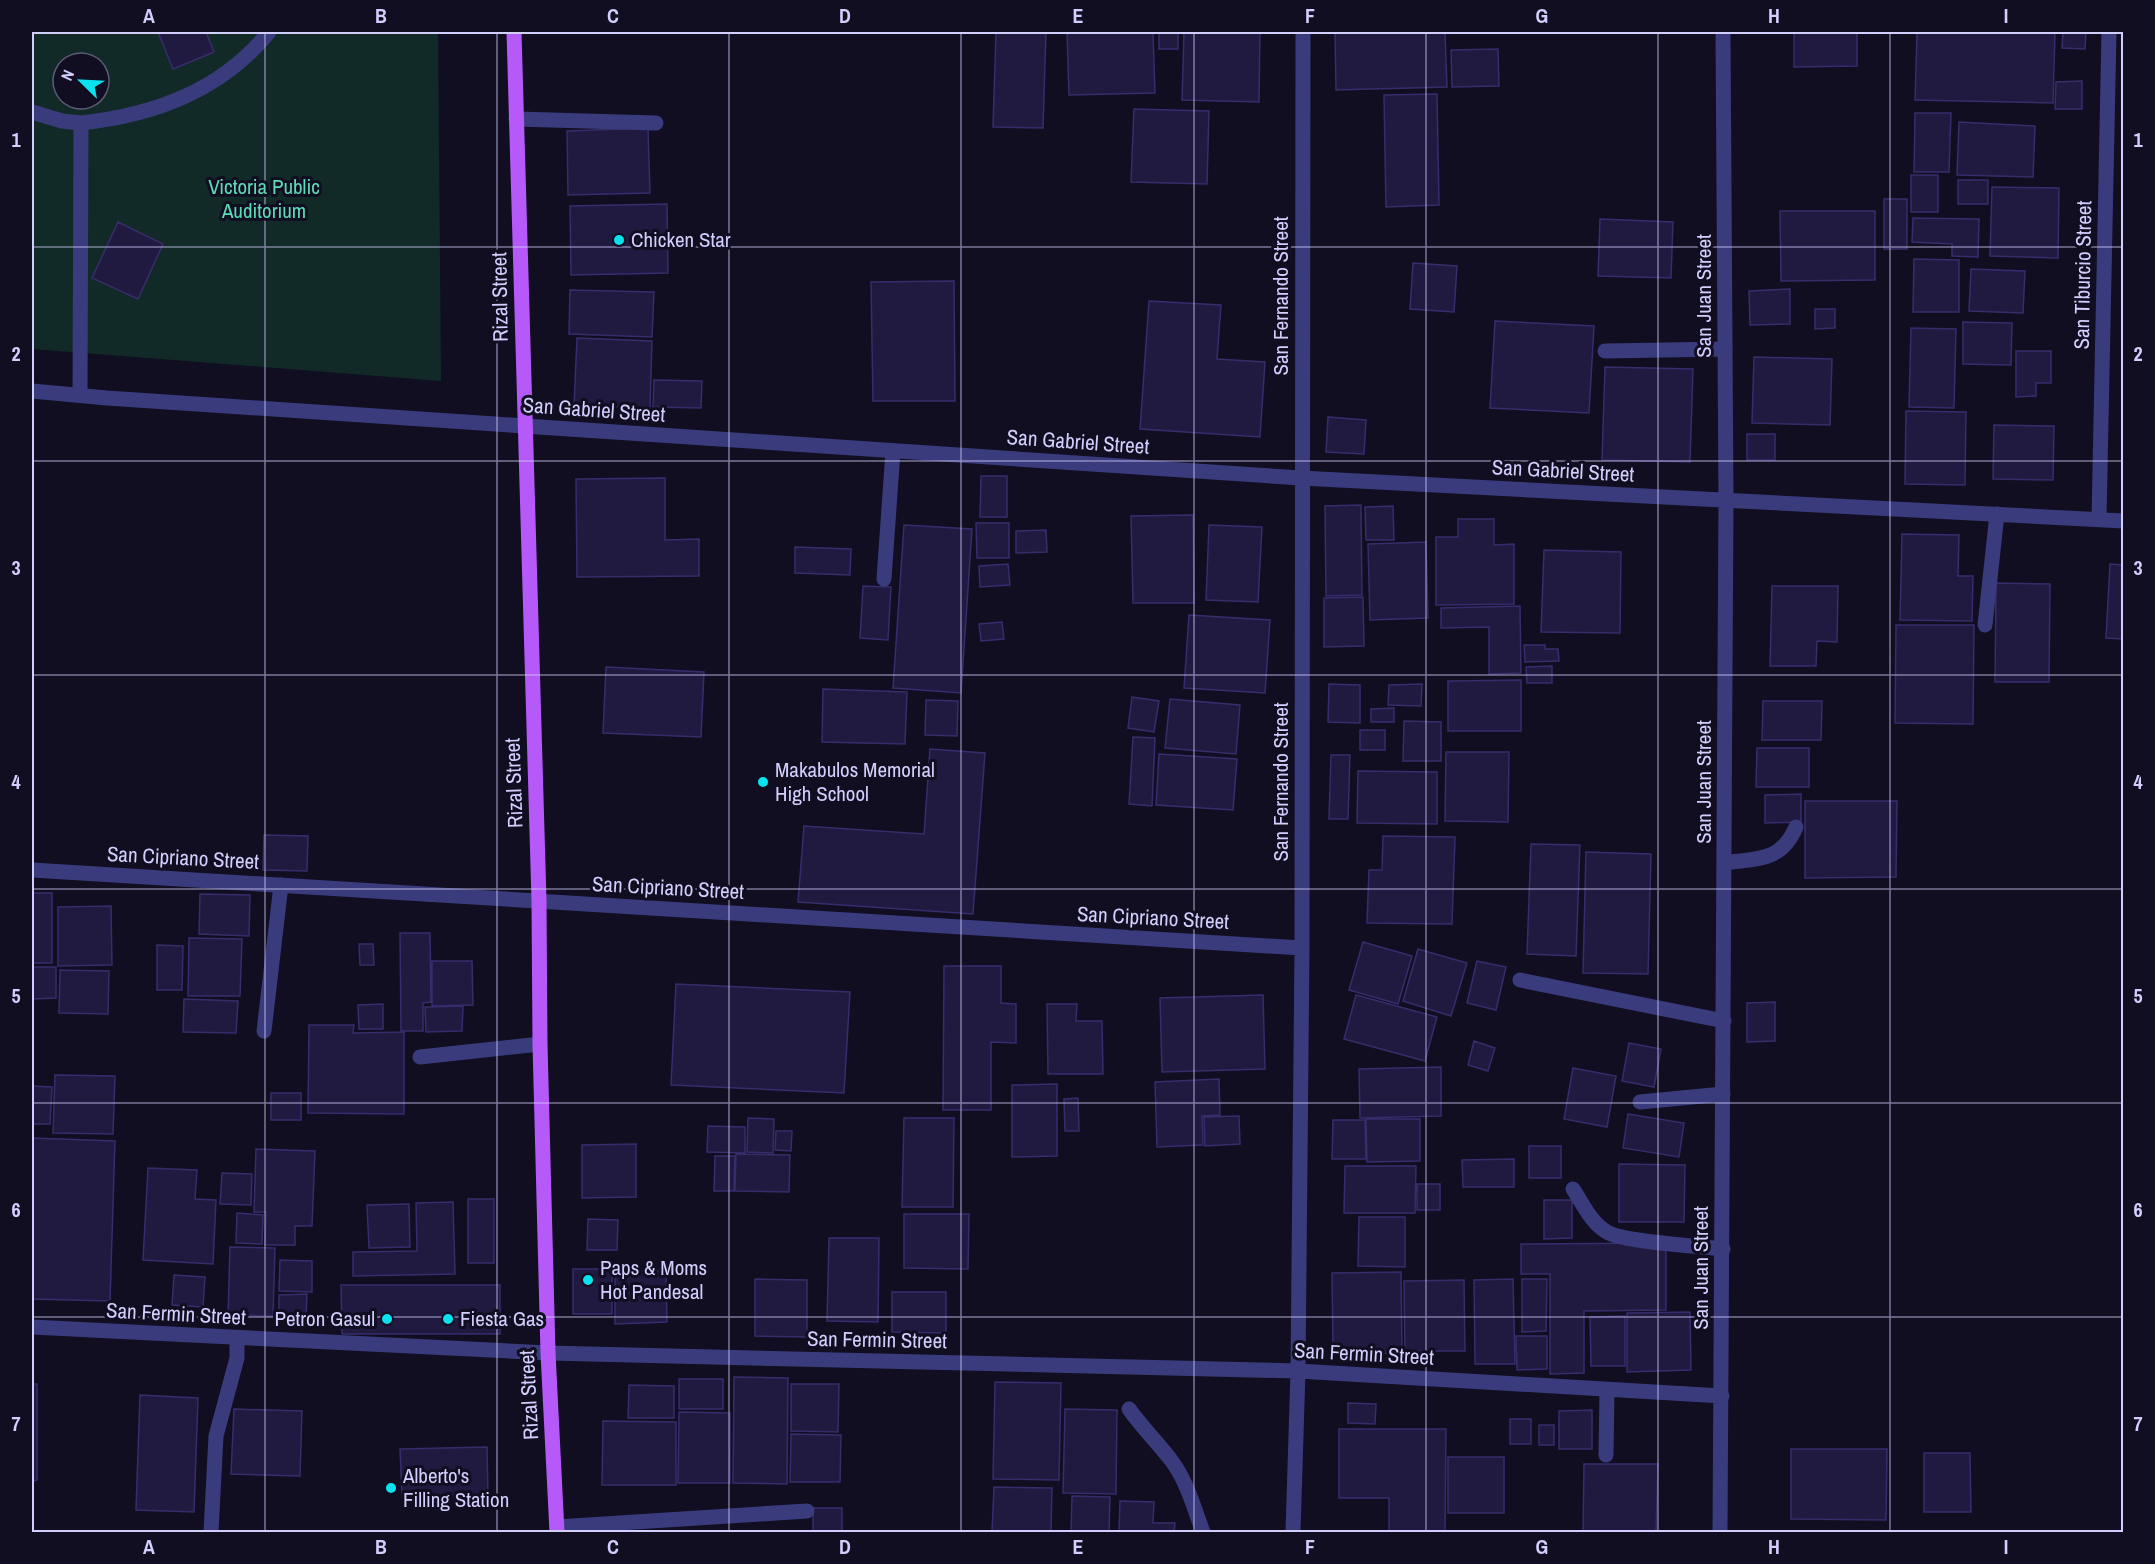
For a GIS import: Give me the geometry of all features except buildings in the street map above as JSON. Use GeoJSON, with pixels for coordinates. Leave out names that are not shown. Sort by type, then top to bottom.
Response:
{"type":"FeatureCollection","features":[{"type":"Feature","properties":{"kind":"main road","name":"Rizal Street"},"geometry":{"type":"LineString","coordinates":[[514,32],[539,901],[540,1044],[548,1353],[557,1530]]}},
{"type":"Feature","properties":{"kind":"street"},"geometry":{"type":"LineString","coordinates":[[32,112],[63,121],[81,123],[113,119],[183,99],[240,61],[268,32]]}},
{"type":"Feature","properties":{"kind":"street","name":"San Fernando Street"},"geometry":{"type":"LineString","coordinates":[[1293,1533],[1298,1371],[1302,948],[1303,32]]}},
{"type":"Feature","properties":{"kind":"street","name":"San Juan Street"},"geometry":{"type":"LineString","coordinates":[[1719,1533],[1723,1249],[1726,501],[1723,32]]}},
{"type":"Feature","properties":{"kind":"street","name":"San Tiburcio Street"},"geometry":{"type":"LineString","coordinates":[[2099,519],[2109,32]]}},
{"type":"Feature","properties":{"kind":"street"},"geometry":{"type":"LineString","coordinates":[[516,120],[656,123]]}},
{"type":"Feature","properties":{"kind":"street"},"geometry":{"type":"LineString","coordinates":[[80,395],[81,123]]}},
{"type":"Feature","properties":{"kind":"street"},"geometry":{"type":"LineString","coordinates":[[1605,351],[1725,350]]}},
{"type":"Feature","properties":{"kind":"street","name":"San Gabriel Street"},"geometry":{"type":"LineString","coordinates":[[32,391],[1301,478],[2124,521]]}},
{"type":"Feature","properties":{"kind":"street"},"geometry":{"type":"LineString","coordinates":[[884,579],[893,451]]}},
{"type":"Feature","properties":{"kind":"street"},"geometry":{"type":"LineString","coordinates":[[1985,625],[1997,514]]}},
{"type":"Feature","properties":{"kind":"street"},"geometry":{"type":"LineString","coordinates":[[1725,863],[1778,853],[1790,842],[1797,828]]}},
{"type":"Feature","properties":{"kind":"street","name":"San Cipriano Street"},"geometry":{"type":"LineString","coordinates":[[32,870],[1302,948]]}},
{"type":"Feature","properties":{"kind":"street"},"geometry":{"type":"LineString","coordinates":[[264,1031],[281,885]]}},
{"type":"Feature","properties":{"kind":"street"},"geometry":{"type":"LineString","coordinates":[[1521,980],[1724,1021]]}},
{"type":"Feature","properties":{"kind":"street"},"geometry":{"type":"LineString","coordinates":[[420,1057],[540,1044]]}},
{"type":"Feature","properties":{"kind":"street"},"geometry":{"type":"LineString","coordinates":[[1640,1102],[1723,1094]]}},
{"type":"Feature","properties":{"kind":"street"},"geometry":{"type":"LineString","coordinates":[[1573,1189],[1595,1223],[1609,1234],[1723,1249]]}},
{"type":"Feature","properties":{"kind":"street","name":"San Fermin Street"},"geometry":{"type":"LineString","coordinates":[[32,1327],[548,1353],[1298,1371],[1722,1396]]}},
{"type":"Feature","properties":{"kind":"street"},"geometry":{"type":"LineString","coordinates":[[211,1533],[216,1436],[237,1358],[237,1338]]}},
{"type":"Feature","properties":{"kind":"street"},"geometry":{"type":"LineString","coordinates":[[1606,1455],[1607,1390]]}},
{"type":"Feature","properties":{"kind":"street"},"geometry":{"type":"LineString","coordinates":[[1129,1409],[1172,1460],[1186,1486],[1203,1533]]}},
{"type":"Feature","properties":{"kind":"street"},"geometry":{"type":"LineString","coordinates":[[557,1530],[807,1511]]}},
{"type":"Feature","properties":{"kind":"green space","name":"Victoria Public Auditorium"},"geometry":{"type":"Polygon","coordinates":[[[32,32],[438,32],[441,381],[32,349],[32,32]]]}},
{"type":"Feature","properties":{"kind":"place","name":"Chicken Star"},"geometry":{"type":"Point","coordinates":[619,240]}},
{"type":"Feature","properties":{"kind":"place","name":"Makabulos Memorial High School"},"geometry":{"type":"Point","coordinates":[763,782]}},
{"type":"Feature","properties":{"kind":"place","name":"Paps & Moms Hot Pandesal"},"geometry":{"type":"Point","coordinates":[588,1280]}},
{"type":"Feature","properties":{"kind":"place","name":"Petron Gasul"},"geometry":{"type":"Point","coordinates":[387,1319]}},
{"type":"Feature","properties":{"kind":"place","name":"Fiesta Gas"},"geometry":{"type":"Point","coordinates":[448,1319]}},
{"type":"Feature","properties":{"kind":"place","name":"Alberto's Filling Station"},"geometry":{"type":"Point","coordinates":[391,1488]}}]}
